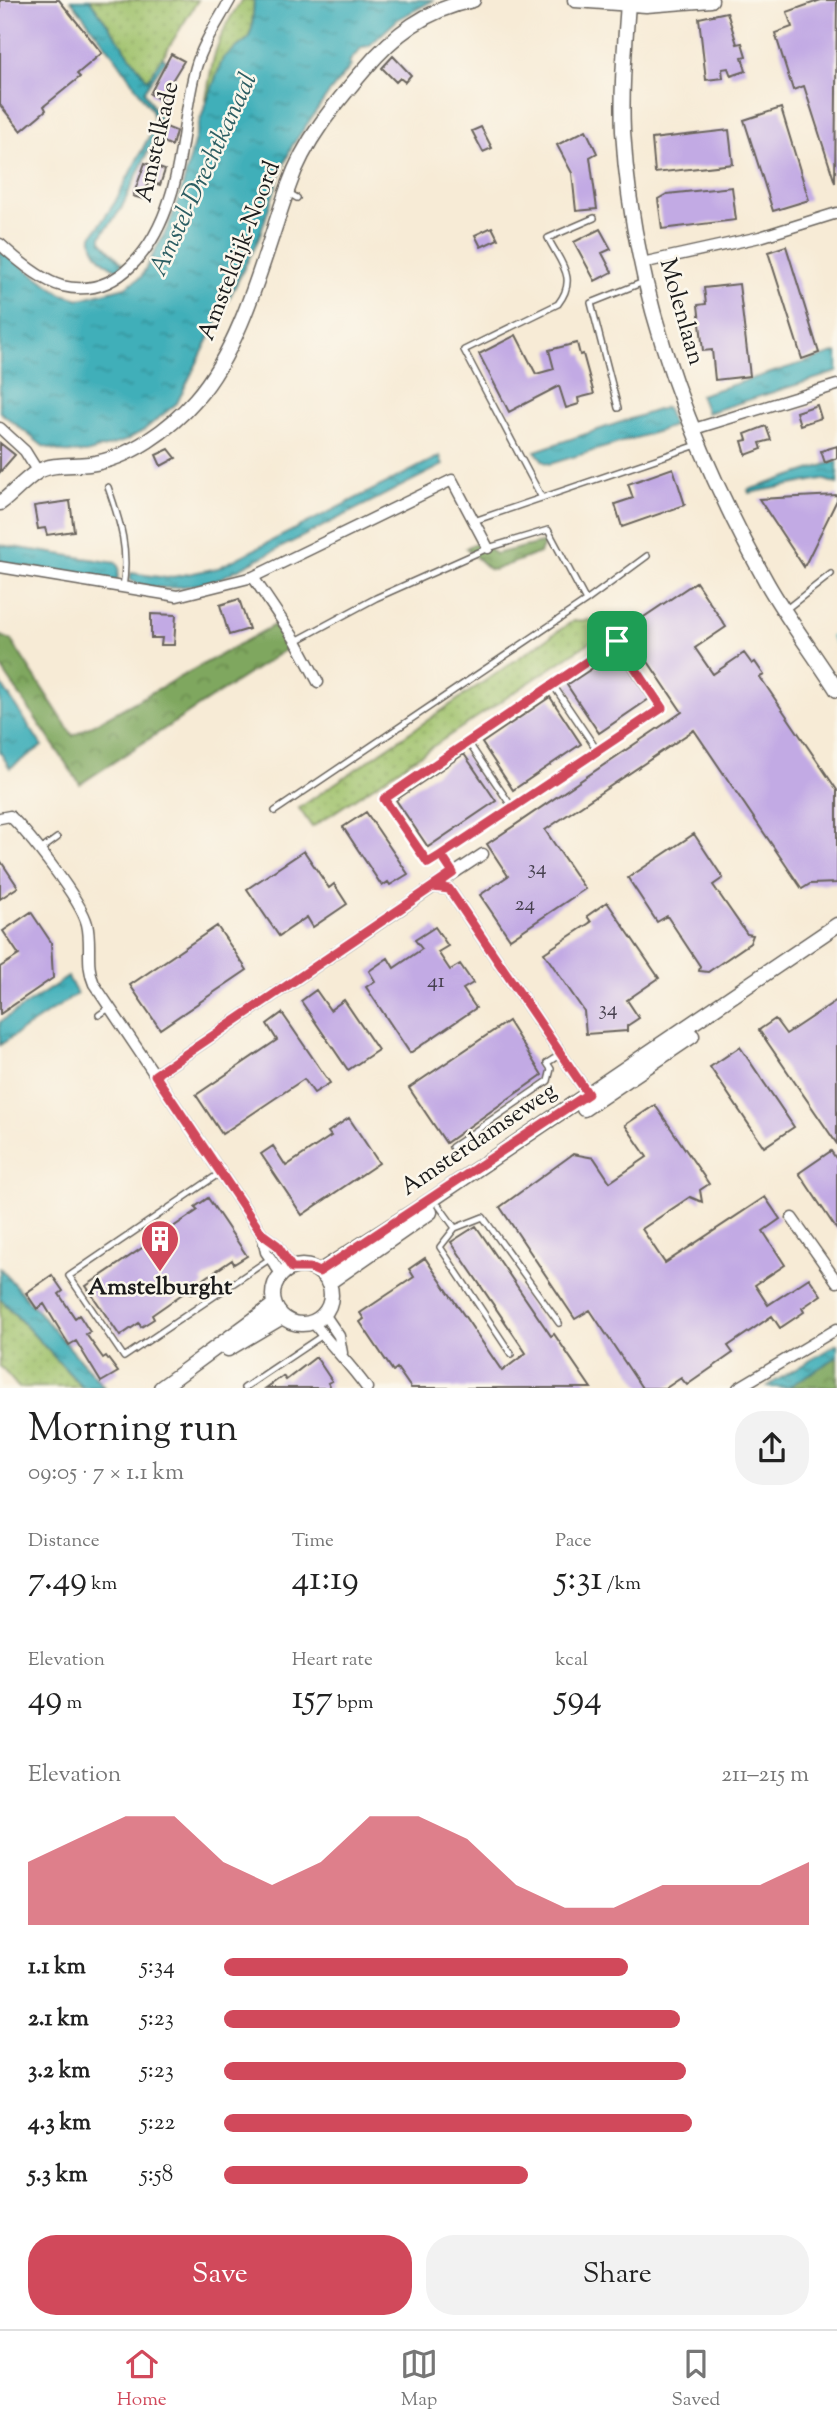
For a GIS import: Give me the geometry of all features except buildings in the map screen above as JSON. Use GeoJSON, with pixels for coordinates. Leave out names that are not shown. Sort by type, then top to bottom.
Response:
{"type":"FeatureCollection","features":[{"type":"Feature","properties":{"kind":"street","name":"Amstelkade"},"geometry":{"type":"LineString","coordinates":[[0,244],[17,259],[59,285],[80,288],[104,286],[124,274],[157,229],[171,197],[196,68],[204,46],[230,0]]}},
{"type":"Feature","properties":{"kind":"street","name":"Amsteldijk-Noord"},"geometry":{"type":"LineString","coordinates":[[38,472],[58,466],[92,464],[124,453],[152,438],[197,398],[221,361],[240,320],[292,195],[302,155],[320,125],[380,51],[425,15],[449,5],[473,0]]}},
{"type":"Feature","properties":{"kind":"street"},"geometry":{"type":"LineString","coordinates":[[575,0],[684,4],[711,0]]}},
{"type":"Feature","properties":{"kind":"street","name":"Molenlaan"},"geometry":{"type":"LineString","coordinates":[[628,3],[623,129],[627,182],[646,281],[664,346],[700,444],[742,537],[837,690]]}},
{"type":"Feature","properties":{"kind":"street"},"geometry":{"type":"LineString","coordinates":[[642,263],[760,237],[837,213]]}},
{"type":"Feature","properties":{"kind":"street"},"geometry":{"type":"LineString","coordinates":[[694,429],[837,385]]}},
{"type":"Feature","properties":{"kind":"street"},"geometry":{"type":"LineString","coordinates":[[0,428],[25,451],[38,472],[0,503]]}},
{"type":"Feature","properties":{"kind":"street"},"geometry":{"type":"LineString","coordinates":[[0,567],[177,596],[253,576],[452,480],[488,548]]}},
{"type":"Feature","properties":{"kind":"street"},"geometry":{"type":"LineString","coordinates":[[253,576],[296,641],[318,682]]}},
{"type":"Feature","properties":{"kind":"street"},"geometry":{"type":"LineString","coordinates":[[0,818],[10,816],[39,851],[86,922],[88,971],[104,1012],[155,1075],[186,1132],[220,1173],[262,1234],[271,1258],[287,1271]]}},
{"type":"Feature","properties":{"kind":"street"},"geometry":{"type":"LineString","coordinates":[[155,1075],[483,854]]}},
{"type":"Feature","properties":{"kind":"street"},"geometry":{"type":"LineString","coordinates":[[433,887],[449,889],[588,1094]]}},
{"type":"Feature","properties":{"kind":"street","name":"Amsterdamseweg"},"geometry":{"type":"LineString","coordinates":[[323,1277],[837,925]]}},
{"type":"Feature","properties":{"kind":"street","name":"Amsterdamseweg"},"geometry":{"type":"LineString","coordinates":[[323,1277],[439,1206],[837,936]]}},
{"type":"Feature","properties":{"kind":"street"},"geometry":{"type":"LineString","coordinates":[[792,1218],[837,1282]]}},
{"type":"Feature","properties":{"kind":"street"},"geometry":{"type":"LineString","coordinates":[[262,1234],[277,1245],[287,1271]]}},
{"type":"Feature","properties":{"kind":"street"},"geometry":{"type":"LineString","coordinates":[[310,1268],[323,1277],[331,1299],[319,1318],[297,1324],[278,1311],[274,1288],[287,1271],[310,1268]]}},
{"type":"Feature","properties":{"kind":"street"},"geometry":{"type":"LineString","coordinates":[[161,1388],[278,1311]]}},
{"type":"Feature","properties":{"kind":"street"},"geometry":{"type":"LineString","coordinates":[[172,1388],[278,1311]]}},
{"type":"Feature","properties":{"kind":"street"},"geometry":{"type":"LineString","coordinates":[[319,1318],[323,1335],[342,1353],[367,1388]]}},
{"type":"Feature","properties":{"kind":"street"},"geometry":{"type":"LineString","coordinates":[[319,1318],[338,1336],[342,1353]]}},
{"type":"Feature","properties":{"kind":"street"},"geometry":{"type":"LineString","coordinates":[[738,1388],[837,1329]]}},
{"type":"Feature","properties":{"kind":"lane"},"geometry":{"type":"LineString","coordinates":[[542,498],[464,350],[558,304],[568,291],[570,282],[548,238],[594,218]]}},
{"type":"Feature","properties":{"kind":"lane"},"geometry":{"type":"LineString","coordinates":[[618,408],[591,303],[646,281]]}},
{"type":"Feature","properties":{"kind":"lane"},"geometry":{"type":"LineString","coordinates":[[473,521],[700,444]]}},
{"type":"Feature","properties":{"kind":"lane"},"geometry":{"type":"LineString","coordinates":[[108,486],[121,522],[128,559],[123,589]]}},
{"type":"Feature","properties":{"kind":"lane"},"geometry":{"type":"LineString","coordinates":[[296,641],[376,598],[488,548],[548,530],[586,601]]}},
{"type":"Feature","properties":{"kind":"lane"},"geometry":{"type":"LineString","coordinates":[[275,811],[586,601],[647,556]]}},
{"type":"Feature","properties":{"kind":"lane"},"geometry":{"type":"LineString","coordinates":[[785,610],[831,574]]}},
{"type":"Feature","properties":{"kind":"lane"},"geometry":{"type":"LineString","coordinates":[[617,641],[662,708],[428,863],[384,799],[468,742],[617,641]]}},
{"type":"Feature","properties":{"kind":"lane"},"geometry":{"type":"LineString","coordinates":[[553,685],[597,750]]}},
{"type":"Feature","properties":{"kind":"lane"},"geometry":{"type":"LineString","coordinates":[[468,742],[512,807]]}},
{"type":"Feature","properties":{"kind":"lane"},"geometry":{"type":"LineString","coordinates":[[39,851],[57,838]]}},
{"type":"Feature","properties":{"kind":"lane"},"geometry":{"type":"LineString","coordinates":[[441,855],[453,873]]}},
{"type":"Feature","properties":{"kind":"lane"},"geometry":{"type":"LineString","coordinates":[[452,1147],[548,1082],[551,1069],[547,1063],[561,1054]]}},
{"type":"Feature","properties":{"kind":"lane"},"geometry":{"type":"LineString","coordinates":[[220,1173],[69,1276],[124,1357],[271,1258]]}},
{"type":"Feature","properties":{"kind":"lane"},"geometry":{"type":"LineString","coordinates":[[439,1206],[455,1228]]}},
{"type":"Feature","properties":{"kind":"lane"},"geometry":{"type":"LineString","coordinates":[[511,1354],[440,1247],[455,1228],[483,1217],[559,1322]]}},
{"type":"Feature","properties":{"kind":"lane"},"geometry":{"type":"LineString","coordinates":[[244,1388],[323,1335]]}},
{"type":"Feature","properties":{"kind":"green space"},"geometry":{"type":"Polygon","coordinates":[[[90,0],[198,0],[149,79],[146,79],[90,0]]]}},
{"type":"Feature","properties":{"kind":"green space"},"geometry":{"type":"Polygon","coordinates":[[[242,0],[254,0],[252,28],[248,39],[240,45],[205,108],[220,39],[242,0]]]}},
{"type":"Feature","properties":{"kind":"green space"},"geometry":{"type":"Polygon","coordinates":[[[480,541],[495,554],[545,542],[540,553],[494,570],[489,569],[466,548],[480,541]]]}},
{"type":"Feature","properties":{"kind":"green space"},"geometry":{"type":"Polygon","coordinates":[[[590,620],[605,632],[312,827],[299,808],[573,621],[590,620]]]}},
{"type":"Feature","properties":{"kind":"green space"},"geometry":{"type":"Polygon","coordinates":[[[274,625],[288,648],[80,784],[0,666],[0,635],[11,640],[73,736],[274,625]]]}},
{"type":"Feature","properties":{"kind":"green space"},"geometry":{"type":"Polygon","coordinates":[[[0,1298],[82,1387],[18,1387],[0,1366],[0,1298]]]}},
{"type":"Feature","properties":{"kind":"green space"},"geometry":{"type":"Polygon","coordinates":[[[837,1349],[837,1387],[774,1387],[837,1349]]]}},
{"type":"Feature","properties":{"kind":"water"},"geometry":{"type":"Polygon","coordinates":[[[71,0],[90,0],[146,78],[149,79],[162,57],[166,60],[144,91],[162,122],[121,209],[101,236],[101,241],[122,263],[120,270],[100,258],[92,236],[115,202],[155,125],[152,111],[71,0]]]}},
{"type":"Feature","properties":{"kind":"water","name":"Amstel-Drechtkanaal"},"geometry":{"type":"Polygon","coordinates":[[[254,0],[434,0],[398,19],[369,46],[362,47],[292,146],[259,238],[177,403],[144,430],[125,441],[86,453],[62,452],[43,446],[0,412],[0,251],[62,294],[80,299],[125,287],[141,277],[168,227],[181,193],[199,123],[223,58],[248,39],[252,28],[254,0]]]}},
{"type":"Feature","properties":{"kind":"water"},"geometry":{"type":"Polygon","coordinates":[[[837,352],[837,372],[707,413],[700,395],[837,352]]]}},
{"type":"Feature","properties":{"kind":"water"},"geometry":{"type":"Polygon","coordinates":[[[666,407],[673,426],[662,430],[550,464],[544,462],[535,451],[666,407]]]}},
{"type":"Feature","properties":{"kind":"water"},"geometry":{"type":"Polygon","coordinates":[[[440,456],[443,465],[215,581],[160,588],[130,580],[131,573],[167,578],[218,568],[440,456]]]}},
{"type":"Feature","properties":{"kind":"water"},"geometry":{"type":"Polygon","coordinates":[[[837,461],[837,484],[822,479],[749,493],[748,490],[837,461]]]}},
{"type":"Feature","properties":{"kind":"water"},"geometry":{"type":"Polygon","coordinates":[[[0,545],[116,563],[119,568],[117,581],[0,563],[0,545]]]}},
{"type":"Feature","properties":{"kind":"water"},"geometry":{"type":"Polygon","coordinates":[[[0,682],[42,746],[10,768],[0,752],[0,682]]]}},
{"type":"Feature","properties":{"kind":"water"},"geometry":{"type":"Polygon","coordinates":[[[68,977],[77,994],[0,1045],[0,1022],[68,977]]]}},
{"type":"Feature","properties":{"kind":"water"},"geometry":{"type":"Polygon","coordinates":[[[0,1268],[104,1387],[82,1387],[0,1298],[0,1268]]]}},
{"type":"Feature","properties":{"kind":"water"},"geometry":{"type":"Polygon","coordinates":[[[837,1344],[837,1357],[788,1387],[766,1387],[837,1344]]]}},
{"type":"Feature","properties":{"kind":"waterway"},"geometry":{"type":"LineString","coordinates":[[832,637],[837,644]]}},
{"type":"Feature","properties":{"kind":"place","name":"Amstelburght"},"geometry":{"type":"Point","coordinates":[160,1273]}},
{"type":"Feature","properties":{"kind":"route"},"geometry":{"type":"LineString","coordinates":[[617,641],[384,799],[428,863],[441,855],[453,873],[433,887],[449,889],[588,1094],[319,1272],[301,1266],[292,1268],[277,1245],[262,1234],[155,1075],[453,873],[441,855],[662,708],[617,641]]}}]}
